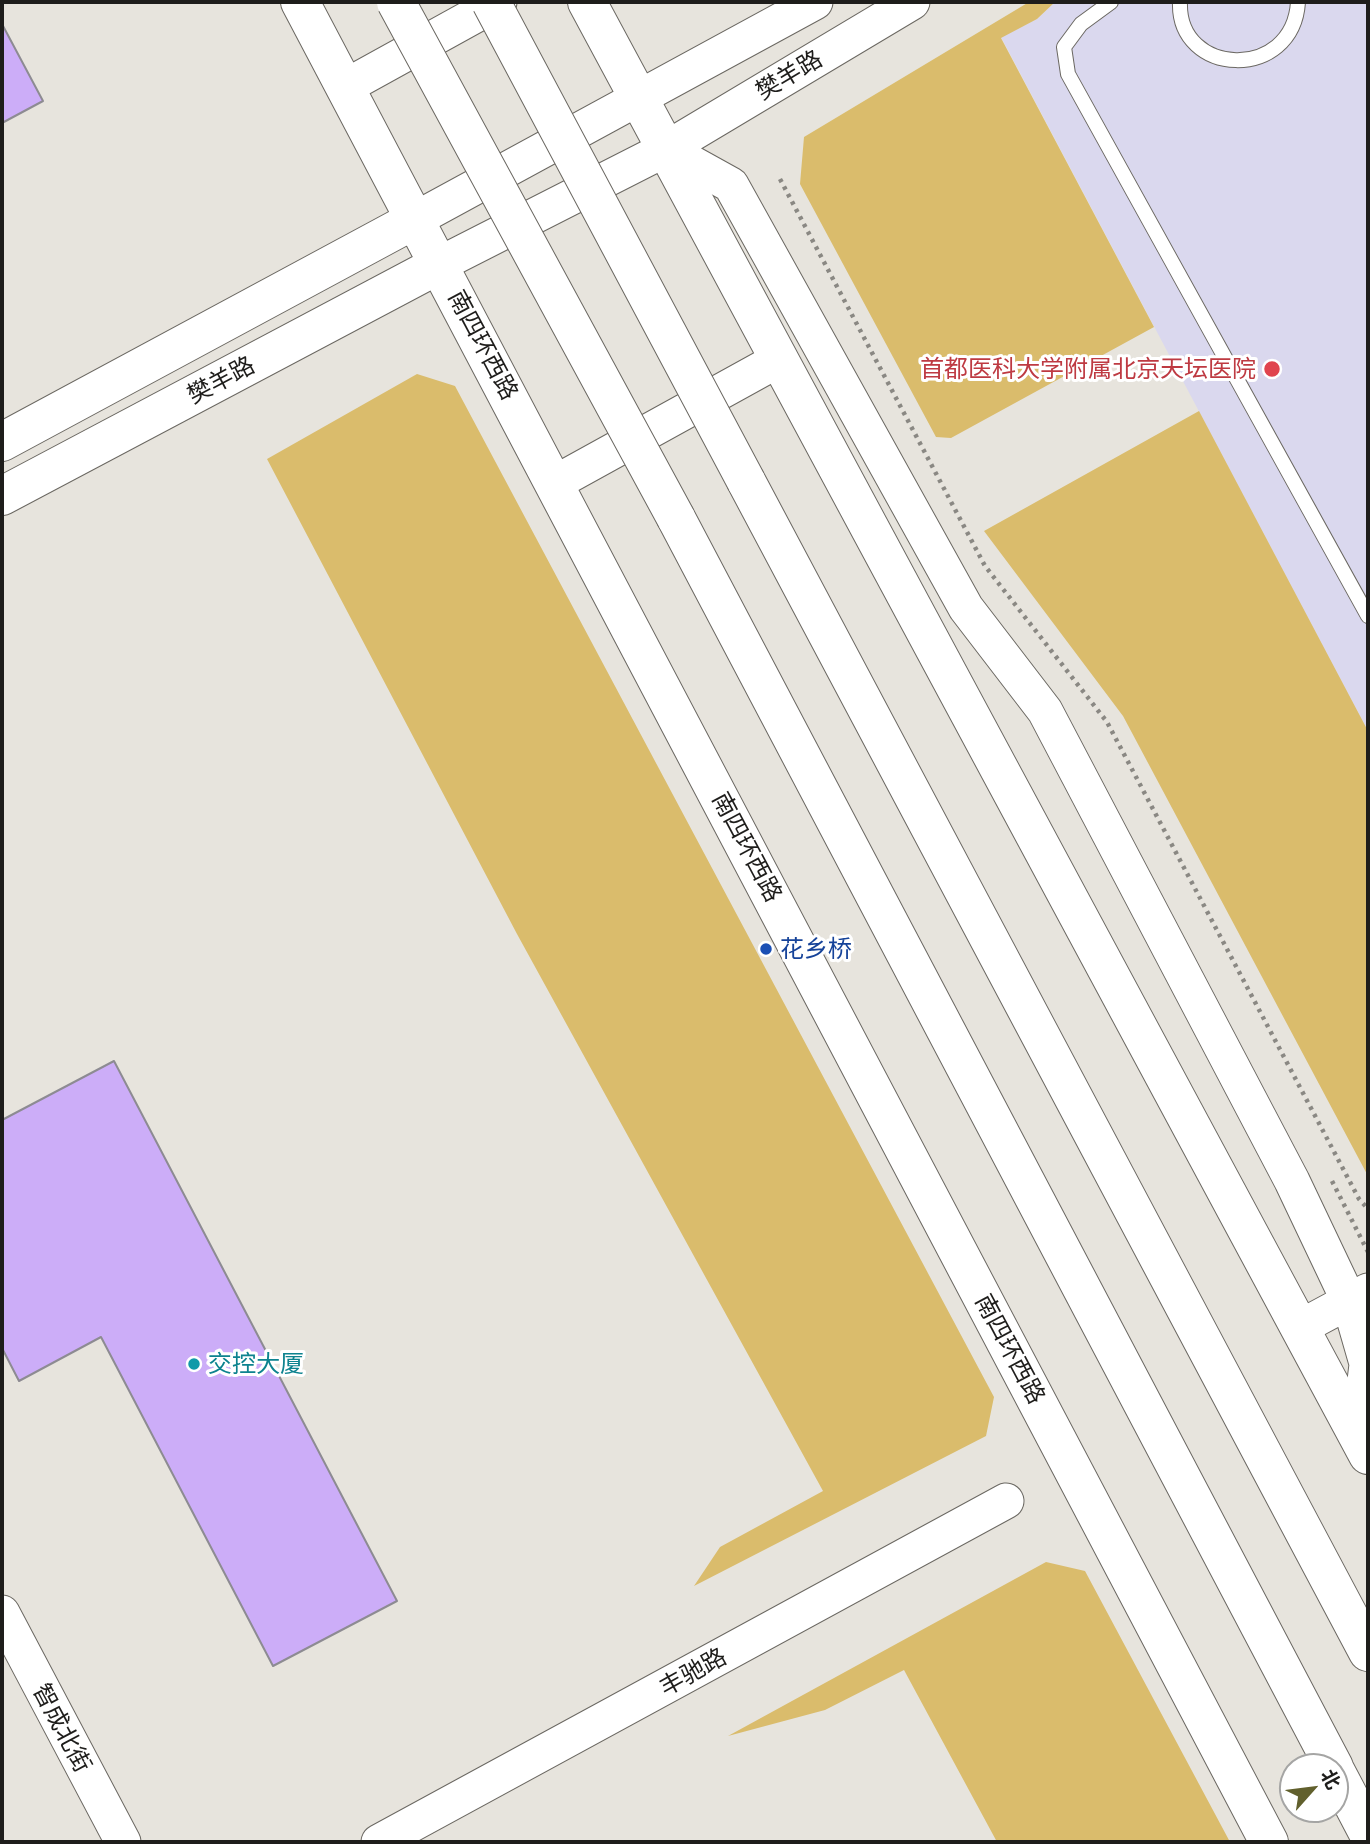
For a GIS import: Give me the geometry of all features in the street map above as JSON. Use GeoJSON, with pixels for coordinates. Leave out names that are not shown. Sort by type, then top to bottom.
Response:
{"type":"FeatureCollection","features":[{"type":"Feature","properties":{"kind":"main road","name":"南四环西路"},"geometry":{"type":"LineString","coordinates":[[300,2],[1269,1842]]}},
{"type":"Feature","properties":{"kind":"main road"},"geometry":{"type":"LineString","coordinates":[[396,2],[676,518],[1326,1753]]}},
{"type":"Feature","properties":{"kind":"main road"},"geometry":{"type":"LineString","coordinates":[[491,2],[1368,1652]]}},
{"type":"Feature","properties":{"kind":"main road"},"geometry":{"type":"LineString","coordinates":[[587,2],[1366,1451]]}},
{"type":"Feature","properties":{"kind":"main road","name":"樊羊路"},"geometry":{"type":"LineString","coordinates":[[2,442],[416,219]]}},
{"type":"Feature","properties":{"kind":"main road","name":"樊羊路"},"geometry":{"type":"LineString","coordinates":[[2,496],[440,264]]}},
{"type":"Feature","properties":{"kind":"main road"},"geometry":{"type":"LineString","coordinates":[[1349,1797],[1368,1833]]}},
{"type":"Feature","properties":{"kind":"street"},"geometry":{"type":"LineString","coordinates":[[345,87],[499,2]]}},
{"type":"Feature","properties":{"kind":"street","name":"樊羊路"},"geometry":{"type":"LineString","coordinates":[[416,219],[815,2]]}},
{"type":"Feature","properties":{"kind":"street","name":"樊羊路"},"geometry":{"type":"LineString","coordinates":[[440,264],[666,149],[912,2]]}},
{"type":"Feature","properties":{"kind":"street"},"geometry":{"type":"LineString","coordinates":[[666,149],[732,185],[966,608],[1045,711],[1100,821],[1292,1181],[1359,1296],[1367,1358],[1362,1405],[1366,1451]]}},
{"type":"Feature","properties":{"kind":"street"},"geometry":{"type":"LineString","coordinates":[[555,483],[778,360]]}},
{"type":"Feature","properties":{"kind":"street"},"geometry":{"type":"LineString","coordinates":[[1301,1327],[1359,1296]]}},
{"type":"Feature","properties":{"kind":"street","name":"丰驰路"},"geometry":{"type":"LineString","coordinates":[[379,1842],[1006,1501]]}},
{"type":"Feature","properties":{"kind":"street","name":"智成北街"},"geometry":{"type":"LineString","coordinates":[[2,1613],[123,1842]]}},
{"type":"Feature","properties":{"kind":"lane"},"geometry":{"type":"LineString","coordinates":[[1111,2],[1081,24],[1064,47],[1068,74],[1368,616]]}},
{"type":"Feature","properties":{"kind":"lane"},"geometry":{"type":"LineString","coordinates":[[1180,2],[1185,29],[1196,44],[1212,55],[1230,61],[1249,61],[1267,54],[1283,42],[1293,24],[1298,2]]}},
{"type":"Feature","properties":{"kind":"shaded area"},"geometry":{"type":"Polygon","coordinates":[[[1029,2],[1055,2],[1037,19],[1001,38],[1154,327],[951,438],[936,437],[800,184],[804,137],[1029,2]]]}},
{"type":"Feature","properties":{"kind":"shaded area","name":"首都医科大学附属北京天坛医院"},"geometry":{"type":"Polygon","coordinates":[[[1055,2],[1368,2],[1368,731],[1001,37],[1037,19],[1055,2]]]}},
{"type":"Feature","properties":{"kind":"shaded area"},"geometry":{"type":"Polygon","coordinates":[[[417,374],[455,386],[994,1397],[986,1436],[694,1586],[720,1547],[823,1491],[517,934],[267,459],[417,374]]]}},
{"type":"Feature","properties":{"kind":"shaded area"},"geometry":{"type":"Polygon","coordinates":[[[1199,411],[1368,731],[1368,1176],[1123,716],[984,531],[1199,411]]]}},
{"type":"Feature","properties":{"kind":"shaded area"},"geometry":{"type":"Polygon","coordinates":[[[1046,1562],[1085,1571],[1230,1842],[997,1842],[904,1670],[825,1710],[728,1736],[1046,1562]]]}},
{"type":"Feature","properties":{"kind":"building"},"geometry":{"type":"Polygon","coordinates":[[[2,24],[43,101],[2,123],[2,24]]]}},
{"type":"Feature","properties":{"kind":"building","name":"交控大厦"},"geometry":{"type":"Polygon","coordinates":[[[114,1061],[397,1601],[273,1666],[101,1337],[19,1381],[2,1348],[2,1120],[114,1061]]]}},
{"type":"Feature","properties":{"kind":"place","name":"首都医科大学附属北京天坛医院"},"geometry":{"type":"Point","coordinates":[1272,369]}},
{"type":"Feature","properties":{"kind":"place","name":"花乡桥"},"geometry":{"type":"Point","coordinates":[766,949]}},
{"type":"Feature","properties":{"kind":"place","name":"交控大厦"},"geometry":{"type":"Point","coordinates":[194,1364]}}]}
